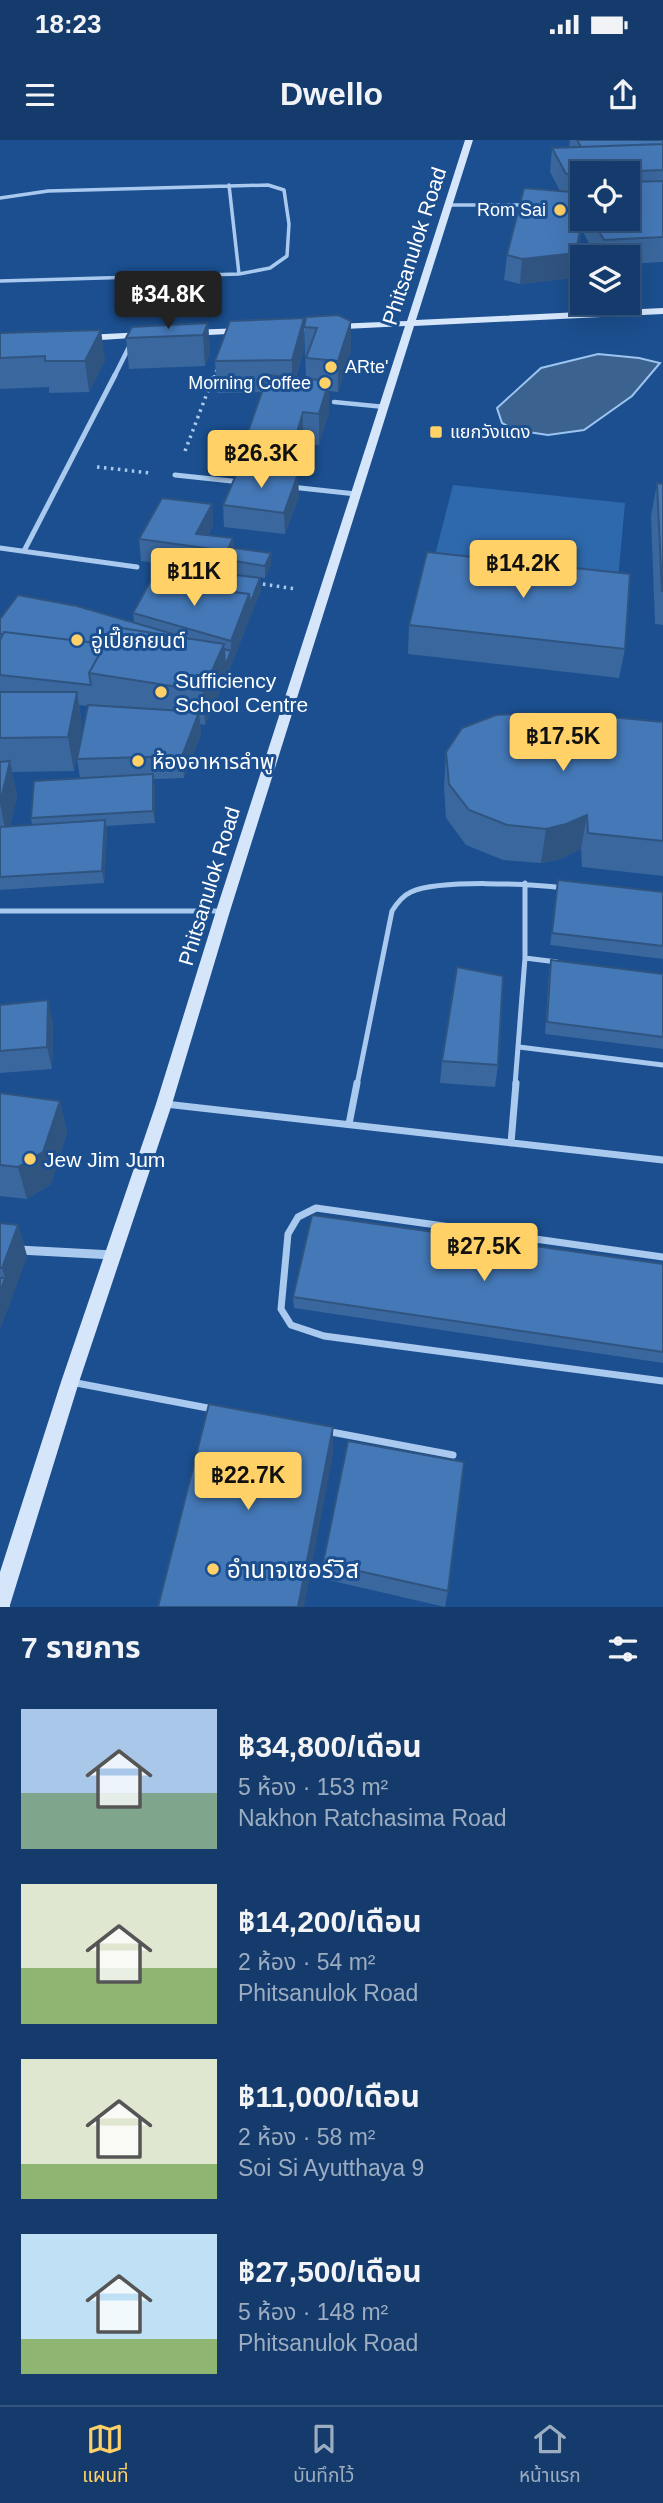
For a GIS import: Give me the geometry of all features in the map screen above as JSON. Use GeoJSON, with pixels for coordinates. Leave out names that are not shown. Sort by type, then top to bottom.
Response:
{"type":"FeatureCollection","features":[{"type":"Feature","properties":{"kind":"main road","name":"Phitsanulok Road"},"geometry":{"type":"LineString","coordinates":[[0,1605],[70,1382],[164,1104],[223,911],[470,140]]}},
{"type":"Feature","properties":{"kind":"main road"},"geometry":{"type":"LineString","coordinates":[[273,330],[663,311]]}},
{"type":"Feature","properties":{"kind":"main road"},"geometry":{"type":"LineString","coordinates":[[176,334],[259,330]]}},
{"type":"Feature","properties":{"kind":"main road"},"geometry":{"type":"LineString","coordinates":[[81,338],[162,335]]}},
{"type":"Feature","properties":{"kind":"street"},"geometry":{"type":"LineString","coordinates":[[24,551],[135,336]]}},
{"type":"Feature","properties":{"kind":"street"},"geometry":{"type":"LineString","coordinates":[[175,475],[253,483]]}},
{"type":"Feature","properties":{"kind":"street"},"geometry":{"type":"LineString","coordinates":[[279,486],[356,494]]}},
{"type":"Feature","properties":{"kind":"street"},"geometry":{"type":"LineString","coordinates":[[0,548],[137,567]]}},
{"type":"Feature","properties":{"kind":"street"},"geometry":{"type":"LineString","coordinates":[[0,1249],[113,1255]]}},
{"type":"Feature","properties":{"kind":"lane"},"geometry":{"type":"LineString","coordinates":[[229,185],[239,274]]}},
{"type":"Feature","properties":{"kind":"lane"},"geometry":{"type":"LineString","coordinates":[[0,198],[48,191],[268,185],[284,190],[289,224],[287,256],[270,268],[239,274],[0,281]]}},
{"type":"Feature","properties":{"kind":"lane"},"geometry":{"type":"LineString","coordinates":[[450,205],[529,205]]}},
{"type":"Feature","properties":{"kind":"lane"},"geometry":{"type":"LineString","coordinates":[[334,402],[385,407]]}},
{"type":"Feature","properties":{"kind":"lane"},"geometry":{"type":"LineString","coordinates":[[512,1143],[525,958],[525,884]]}},
{"type":"Feature","properties":{"kind":"lane"},"geometry":{"type":"LineString","coordinates":[[349,1124],[396,903],[416,889],[525,884],[566,888]]}},
{"type":"Feature","properties":{"kind":"lane"},"geometry":{"type":"LineString","coordinates":[[0,912],[133,909],[223,911]]}},
{"type":"Feature","properties":{"kind":"lane"},"geometry":{"type":"LineString","coordinates":[[525,958],[566,963]]}},
{"type":"Feature","properties":{"kind":"lane"},"geometry":{"type":"LineString","coordinates":[[519,1047],[663,1065]]}},
{"type":"Feature","properties":{"kind":"lane"},"geometry":{"type":"LineString","coordinates":[[164,1104],[663,1160]]}},
{"type":"Feature","properties":{"kind":"lane"},"geometry":{"type":"LineString","coordinates":[[663,1257],[316,1208],[297,1216],[291,1223],[281,1309],[291,1325],[324,1336],[663,1381]]}},
{"type":"Feature","properties":{"kind":"lane"},"geometry":{"type":"LineString","coordinates":[[70,1382],[218,1410]]}},
{"type":"Feature","properties":{"kind":"lane"},"geometry":{"type":"LineString","coordinates":[[323,1430],[453,1455]]}},
{"type":"Feature","properties":{"kind":"path"},"geometry":{"type":"LineString","coordinates":[[68,464],[175,475],[232,331]]}},
{"type":"Feature","properties":{"kind":"path"},"geometry":{"type":"LineString","coordinates":[[244,582],[325,593]]}},
{"type":"Feature","properties":{"kind":"shaded area"},"geometry":{"type":"Polygon","coordinates":[[[598,354],[660,363],[632,396],[584,430],[548,435],[515,430],[502,423],[497,408],[541,368],[598,354]]]}},
{"type":"Feature","properties":{"kind":"shaded area"},"geometry":{"type":"Polygon","coordinates":[[[453,485],[625,503],[617,591],[431,571],[453,485]]]}},
{"type":"Feature","properties":{"kind":"building"},"geometry":{"type":"Polygon","coordinates":[[[577,140],[663,140],[663,144],[581,147],[577,140]]]}},
{"type":"Feature","properties":{"kind":"building"},"geometry":{"type":"Polygon","coordinates":[[[663,144],[663,170],[640,171],[640,161],[570,161],[570,174],[566,174],[552,148],[663,144]]]}},
{"type":"Feature","properties":{"kind":"building"},"geometry":{"type":"Polygon","coordinates":[[[663,181],[663,237],[604,240],[599,231],[640,231],[640,182],[663,181]]]}},
{"type":"Feature","properties":{"kind":"building"},"geometry":{"type":"Polygon","coordinates":[[[524,188],[570,192],[570,231],[580,231],[577,245],[570,245],[570,254],[522,259],[507,255],[524,188]]]}},
{"type":"Feature","properties":{"kind":"building"},"geometry":{"type":"Polygon","coordinates":[[[338,315],[351,321],[338,361],[306,358],[317,328],[304,327],[306,317],[338,315]]]}},
{"type":"Feature","properties":{"kind":"building"},"geometry":{"type":"Polygon","coordinates":[[[304,318],[292,360],[215,361],[230,321],[304,318]]]}},
{"type":"Feature","properties":{"kind":"building"},"geometry":{"type":"Polygon","coordinates":[[[208,323],[203,335],[126,338],[132,327],[208,323]]]}},
{"type":"Feature","properties":{"kind":"building"},"geometry":{"type":"Polygon","coordinates":[[[101,330],[85,361],[45,361],[45,356],[0,358],[0,333],[101,330]]]}},
{"type":"Feature","properties":{"kind":"building"},"geometry":{"type":"Polygon","coordinates":[[[268,375],[329,381],[319,414],[303,412],[294,443],[245,440],[268,375]]]}},
{"type":"Feature","properties":{"kind":"building"},"geometry":{"type":"Polygon","coordinates":[[[239,468],[298,474],[284,513],[223,505],[239,468]]]}},
{"type":"Feature","properties":{"kind":"building"},"geometry":{"type":"Polygon","coordinates":[[[657,483],[663,484],[663,591],[662,591],[657,483]]]}},
{"type":"Feature","properties":{"kind":"building"},"geometry":{"type":"Polygon","coordinates":[[[162,498],[212,504],[196,534],[233,538],[227,551],[139,539],[162,498]]]}},
{"type":"Feature","properties":{"kind":"building"},"geometry":{"type":"Polygon","coordinates":[[[234,548],[271,553],[265,566],[228,560],[234,548]]]}},
{"type":"Feature","properties":{"kind":"building"},"geometry":{"type":"Polygon","coordinates":[[[427,552],[630,574],[625,649],[409,625],[427,552]]]}},
{"type":"Feature","properties":{"kind":"building"},"geometry":{"type":"Polygon","coordinates":[[[164,566],[260,578],[250,604],[249,594],[156,582],[164,566]]]}},
{"type":"Feature","properties":{"kind":"building"},"geometry":{"type":"Polygon","coordinates":[[[150,582],[249,594],[231,641],[133,613],[150,582]]]}},
{"type":"Feature","properties":{"kind":"building"},"geometry":{"type":"Polygon","coordinates":[[[18,595],[77,606],[190,639],[115,627],[105,644],[4,632],[0,634],[0,619],[18,595]]]}},
{"type":"Feature","properties":{"kind":"building"},"geometry":{"type":"Polygon","coordinates":[[[115,627],[224,644],[203,691],[89,673],[115,627]]]}},
{"type":"Feature","properties":{"kind":"building"},"geometry":{"type":"Polygon","coordinates":[[[4,632],[105,644],[89,673],[91,685],[0,675],[0,640],[4,632]]]}},
{"type":"Feature","properties":{"kind":"building"},"geometry":{"type":"Polygon","coordinates":[[[224,649],[231,651],[225,666],[224,649]]]}},
{"type":"Feature","properties":{"kind":"building"},"geometry":{"type":"Polygon","coordinates":[[[0,692],[77,692],[68,737],[0,738],[0,692]]]}},
{"type":"Feature","properties":{"kind":"building"},"geometry":{"type":"Polygon","coordinates":[[[88,705],[199,712],[182,756],[77,759],[88,705]]]}},
{"type":"Feature","properties":{"kind":"building"},"geometry":{"type":"Polygon","coordinates":[[[535,713],[567,722],[591,737],[590,715],[663,722],[663,841],[588,833],[587,815],[546,829],[507,825],[469,810],[449,784],[446,752],[462,728],[496,715],[535,713]]]}},
{"type":"Feature","properties":{"kind":"building"},"geometry":{"type":"Polygon","coordinates":[[[10,761],[0,803],[0,762],[10,761]]]}},
{"type":"Feature","properties":{"kind":"building"},"geometry":{"type":"Polygon","coordinates":[[[153,774],[153,811],[31,818],[34,781],[153,774]]]}},
{"type":"Feature","properties":{"kind":"building"},"geometry":{"type":"Polygon","coordinates":[[[105,820],[102,871],[0,877],[0,827],[105,820]]]}},
{"type":"Feature","properties":{"kind":"building"},"geometry":{"type":"Polygon","coordinates":[[[558,880],[663,892],[663,946],[552,933],[558,880]]]}},
{"type":"Feature","properties":{"kind":"building"},"geometry":{"type":"Polygon","coordinates":[[[551,960],[663,974],[663,1037],[547,1022],[551,960]]]}},
{"type":"Feature","properties":{"kind":"building"},"geometry":{"type":"Polygon","coordinates":[[[457,967],[503,976],[498,1065],[442,1061],[457,967]]]}},
{"type":"Feature","properties":{"kind":"building"},"geometry":{"type":"Polygon","coordinates":[[[48,1000],[47,1047],[0,1051],[0,1005],[48,1000]]]}},
{"type":"Feature","properties":{"kind":"building"},"geometry":{"type":"Polygon","coordinates":[[[0,1093],[60,1101],[43,1152],[18,1167],[0,1165],[0,1093]]]}},
{"type":"Feature","properties":{"kind":"building"},"geometry":{"type":"Polygon","coordinates":[[[312,1215],[663,1264],[663,1352],[293,1297],[312,1215]]]}},
{"type":"Feature","properties":{"kind":"building"},"geometry":{"type":"Polygon","coordinates":[[[0,1223],[18,1225],[2,1268],[0,1268],[0,1223]]]}},
{"type":"Feature","properties":{"kind":"building"},"geometry":{"type":"Polygon","coordinates":[[[0,1278],[5,1278],[0,1292],[0,1278]]]}},
{"type":"Feature","properties":{"kind":"building"},"geometry":{"type":"Polygon","coordinates":[[[209,1404],[333,1427],[298,1607],[158,1607],[209,1404]]]}},
{"type":"Feature","properties":{"kind":"building"},"geometry":{"type":"Polygon","coordinates":[[[348,1441],[464,1462],[448,1591],[323,1563],[348,1441]]]}},
{"type":"Feature","properties":{"kind":"place","name":"Rom Sai"},"geometry":{"type":"Point","coordinates":[560,210]}},
{"type":"Feature","properties":{"kind":"place","name":"ARte'"},"geometry":{"type":"Point","coordinates":[331,367]}},
{"type":"Feature","properties":{"kind":"place","name":"Morning Coffee"},"geometry":{"type":"Point","coordinates":[325,383]}},
{"type":"Feature","properties":{"kind":"place","name":"แยกวังแดง"},"geometry":{"type":"Point","coordinates":[436,432]}},
{"type":"Feature","properties":{"kind":"place","name":"อู่เปี๊ยกยนต์"},"geometry":{"type":"Point","coordinates":[77,640]}},
{"type":"Feature","properties":{"kind":"place","name":"Sufficiency School Centre"},"geometry":{"type":"Point","coordinates":[161,692]}},
{"type":"Feature","properties":{"kind":"place","name":"ห้องอาหารลำพู"},"geometry":{"type":"Point","coordinates":[138,761]}},
{"type":"Feature","properties":{"kind":"place","name":"Jew Jim Jum"},"geometry":{"type":"Point","coordinates":[30,1159]}},
{"type":"Feature","properties":{"kind":"place","name":"อำนาจเซอร์วิส"},"geometry":{"type":"Point","coordinates":[213,1569]}}]}
